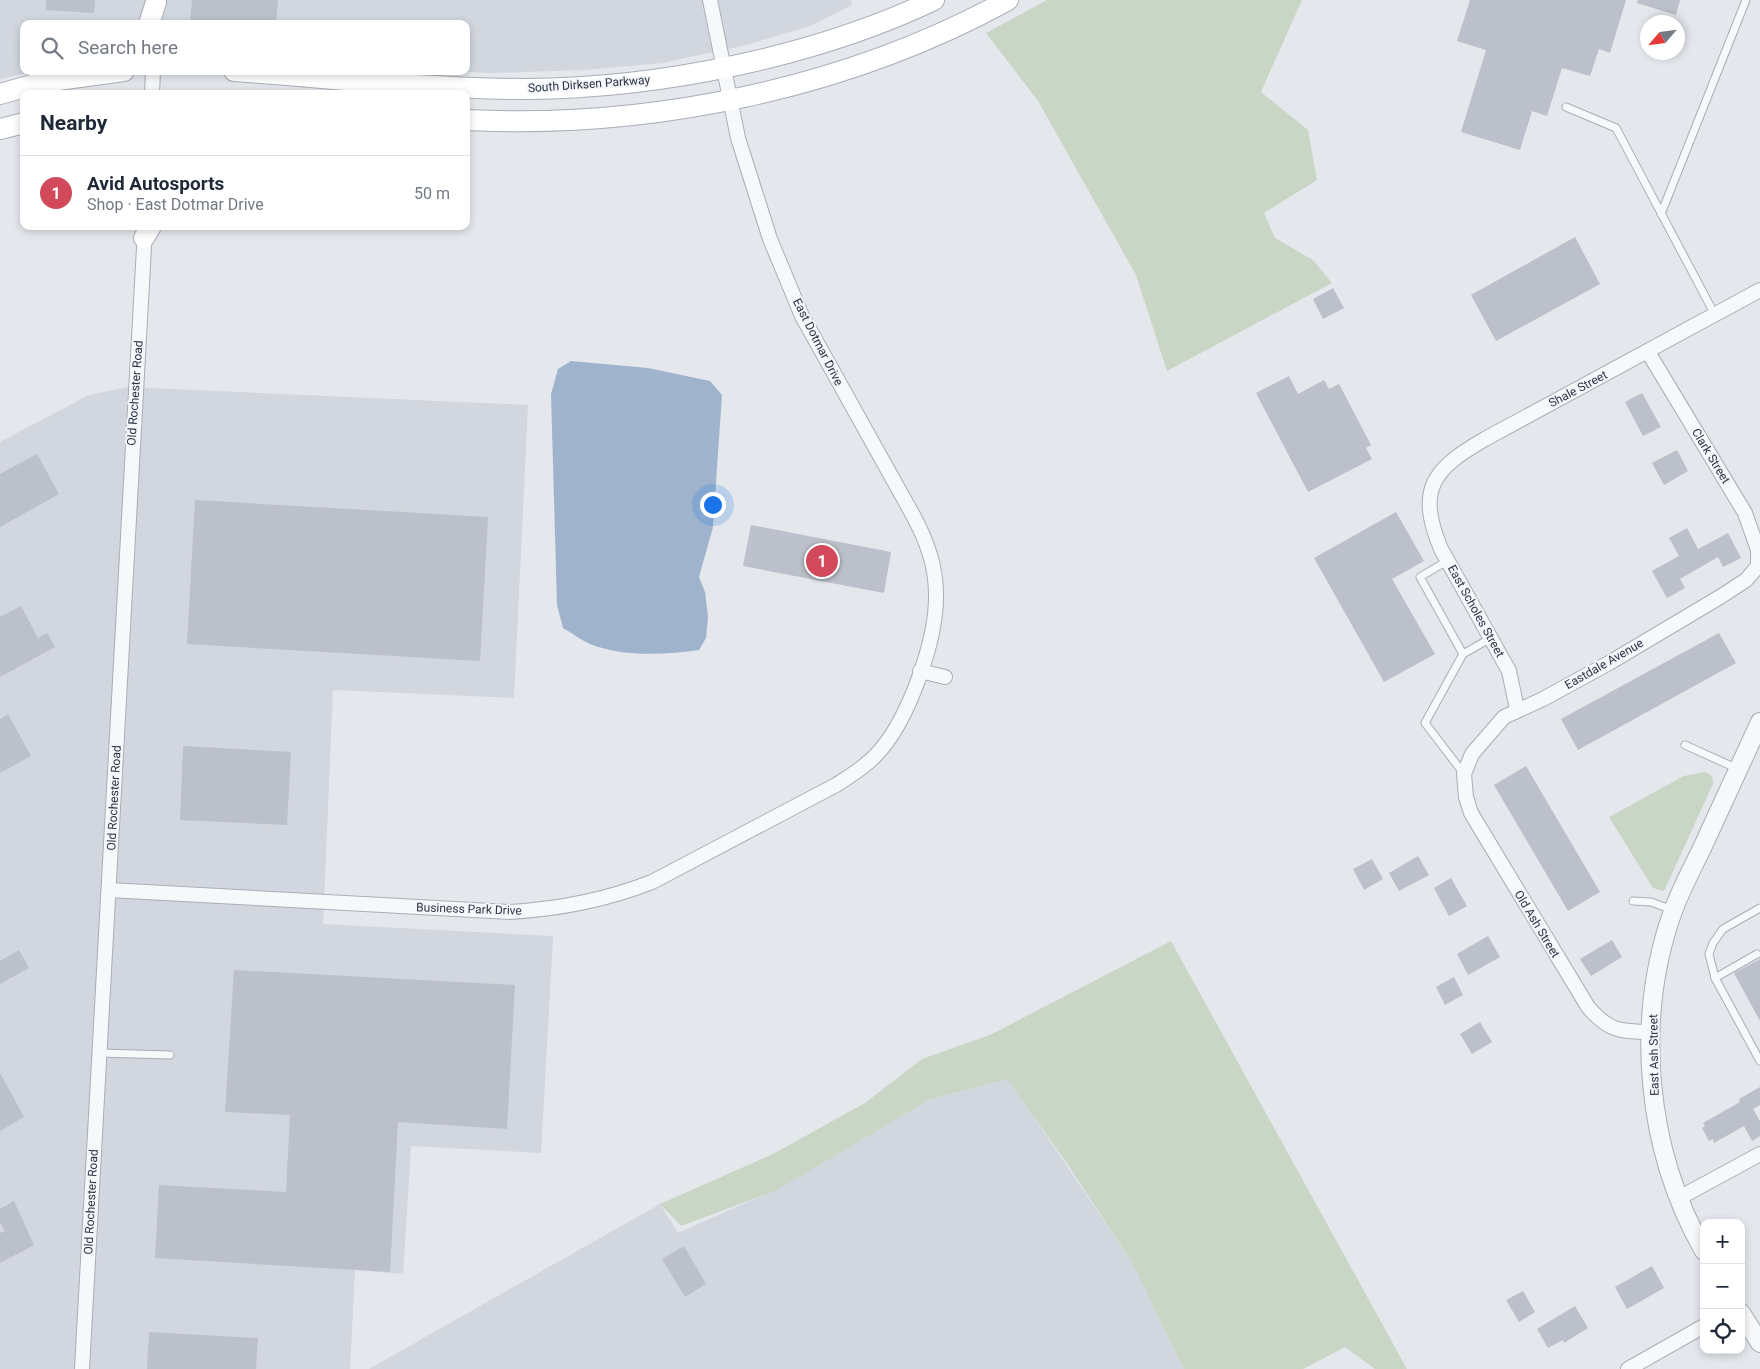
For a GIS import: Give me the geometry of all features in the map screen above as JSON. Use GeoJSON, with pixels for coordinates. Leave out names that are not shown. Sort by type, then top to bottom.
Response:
{"type":"FeatureCollection","features":[{"type":"Feature","properties":{"kind":"main road","name":"South Dirksen Parkway"},"geometry":{"type":"LineString","coordinates":[[289,75],[454,87],[529,89],[636,81],[722,68],[775,56],[845,34],[934,0]]}},
{"type":"Feature","properties":{"kind":"main road"},"geometry":{"type":"LineString","coordinates":[[470,120],[564,121],[606,118],[698,106],[788,86],[849,68],[940,33],[1008,0]]}},
{"type":"Feature","properties":{"kind":"main road"},"geometry":{"type":"LineString","coordinates":[[150,20],[156,1]]}},
{"type":"Feature","properties":{"kind":"main road"},"geometry":{"type":"LineString","coordinates":[[0,94],[43,82],[79,75]]}},
{"type":"Feature","properties":{"kind":"main road"},"geometry":{"type":"LineString","coordinates":[[0,129],[20,124]]}},
{"type":"Feature","properties":{"kind":"street","name":"East Dotmar Drive"},"geometry":{"type":"LineString","coordinates":[[710,0],[722,68],[743,156],[770,239],[802,316],[925,538],[931,557],[936,594],[935,611],[920,671]]}},
{"type":"Feature","properties":{"kind":"street"},"geometry":{"type":"LineString","coordinates":[[156,1],[156,20]]}},
{"type":"Feature","properties":{"kind":"street"},"geometry":{"type":"LineString","coordinates":[[152,90],[153,75]]}},
{"type":"Feature","properties":{"kind":"street","name":"Old Rochester Road"},"geometry":{"type":"LineString","coordinates":[[82,1369],[147,230]]}},
{"type":"Feature","properties":{"kind":"street","name":"Shale Street"},"geometry":{"type":"LineString","coordinates":[[1430,515],[1430,498],[1440,470],[1459,454],[1760,290]]}},
{"type":"Feature","properties":{"kind":"street","name":"Clark Street"},"geometry":{"type":"LineString","coordinates":[[1648,352],[1745,513],[1758,550],[1758,566]]}},
{"type":"Feature","properties":{"kind":"street","name":"East Scholes Street"},"geometry":{"type":"LineString","coordinates":[[1430,515],[1433,531],[1447,561],[1509,671],[1517,709]]}},
{"type":"Feature","properties":{"kind":"street","name":"Eastdale Avenue"},"geometry":{"type":"LineString","coordinates":[[1464,774],[1472,754],[1504,717],[1517,709],[1543,699],[1720,597],[1746,580],[1758,566]]}},
{"type":"Feature","properties":{"kind":"street"},"geometry":{"type":"LineString","coordinates":[[920,671],[945,677]]}},
{"type":"Feature","properties":{"kind":"street","name":"Business Park Drive"},"geometry":{"type":"LineString","coordinates":[[109,890],[510,912],[575,906],[602,899],[652,882],[836,785],[860,770],[880,750],[900,722],[920,671]]}},
{"type":"Feature","properties":{"kind":"street","name":"East Ash Street"},"geometry":{"type":"LineString","coordinates":[[1700,1242],[1679,1198],[1662,1148],[1656,1116],[1651,1032],[1656,973],[1674,910],[1760,722]]}},
{"type":"Feature","properties":{"kind":"street","name":"Old Ash Street"},"geometry":{"type":"LineString","coordinates":[[1464,774],[1466,797],[1470,813],[1588,1007],[1602,1023],[1619,1031],[1651,1032]]}},
{"type":"Feature","properties":{"kind":"street"},"geometry":{"type":"LineString","coordinates":[[1679,1198],[1760,1154]]}},
{"type":"Feature","properties":{"kind":"street"},"geometry":{"type":"LineString","coordinates":[[1745,1319],[1760,1343]]}},
{"type":"Feature","properties":{"kind":"street"},"geometry":{"type":"LineString","coordinates":[[1628,1369],[1700,1328]]}},
{"type":"Feature","properties":{"kind":"lane"},"geometry":{"type":"LineString","coordinates":[[1662,214],[1746,0]]}},
{"type":"Feature","properties":{"kind":"lane"},"geometry":{"type":"LineString","coordinates":[[1566,108],[1616,128],[1715,315]]}},
{"type":"Feature","properties":{"kind":"lane"},"geometry":{"type":"LineString","coordinates":[[1447,561],[1420,577],[1463,654]]}},
{"type":"Feature","properties":{"kind":"lane"},"geometry":{"type":"LineString","coordinates":[[1464,774],[1425,723],[1463,654],[1492,638]]}},
{"type":"Feature","properties":{"kind":"lane"},"geometry":{"type":"LineString","coordinates":[[1685,745],[1738,770]]}},
{"type":"Feature","properties":{"kind":"lane"},"geometry":{"type":"LineString","coordinates":[[1633,901],[1651,902],[1674,910]]}},
{"type":"Feature","properties":{"kind":"lane"},"geometry":{"type":"LineString","coordinates":[[1760,908],[1723,929],[1713,943],[1709,954],[1715,978],[1760,1060]]}},
{"type":"Feature","properties":{"kind":"lane"},"geometry":{"type":"LineString","coordinates":[[1715,978],[1757,954]]}},
{"type":"Feature","properties":{"kind":"lane"},"geometry":{"type":"LineString","coordinates":[[100,1053],[170,1054]]}},
{"type":"Feature","properties":{"kind":"shaded area"},"geometry":{"type":"Polygon","coordinates":[[[0,0],[851,0],[852,5],[810,26],[746,45],[662,63],[584,70],[489,73],[470,72],[470,20],[20,20],[20,75],[0,79],[0,0]]]}},
{"type":"Feature","properties":{"kind":"shaded area"},"geometry":{"type":"Polygon","coordinates":[[[128,387],[528,405],[514,698],[333,690],[323,924],[553,936],[541,1153],[411,1146],[403,1274],[355,1270],[350,1369],[0,1369],[0,442],[89,395],[128,387]]]}},
{"type":"Feature","properties":{"kind":"shaded area"},"geometry":{"type":"Polygon","coordinates":[[[1008,1079],[1131,1261],[1184,1369],[369,1369],[660,1204],[678,1233],[777,1189],[929,1100],[1008,1079]]]}},
{"type":"Feature","properties":{"kind":"green space"},"geometry":{"type":"Polygon","coordinates":[[[1047,0],[1302,0],[1261,92],[1308,130],[1317,180],[1264,213],[1275,238],[1313,260],[1332,283],[1167,371],[1136,275],[1038,101],[986,33],[1047,0]]]}},
{"type":"Feature","properties":{"kind":"green space"},"geometry":{"type":"Polygon","coordinates":[[[1705,772],[1712,776],[1713,784],[1664,891],[1653,888],[1609,817],[1684,776],[1705,772]]]}},
{"type":"Feature","properties":{"kind":"green space"},"geometry":{"type":"Polygon","coordinates":[[[1171,941],[1407,1369],[1375,1369],[1345,1347],[1303,1369],[1184,1369],[1131,1261],[1066,1162],[1007,1079],[929,1100],[777,1190],[681,1226],[660,1204],[773,1154],[865,1103],[922,1059],[990,1035],[1171,941]]]}},
{"type":"Feature","properties":{"kind":"water"},"geometry":{"type":"Polygon","coordinates":[[[571,361],[648,368],[710,381],[722,395],[713,527],[699,577],[705,592],[708,617],[706,638],[699,650],[658,654],[616,651],[583,641],[563,628],[557,605],[551,394],[558,369],[571,361]]]}},
{"type":"Feature","properties":{"kind":"building"},"geometry":{"type":"Polygon","coordinates":[[[46,0],[95,0],[94,13],[46,10],[46,0]]]}},
{"type":"Feature","properties":{"kind":"building"},"geometry":{"type":"Polygon","coordinates":[[[192,0],[278,0],[276,20],[190,20],[192,0]]]}},
{"type":"Feature","properties":{"kind":"building"},"geometry":{"type":"Polygon","coordinates":[[[1470,0],[1626,0],[1610,53],[1599,49],[1590,76],[1562,68],[1547,116],[1532,111],[1520,150],[1461,132],[1486,50],[1457,41],[1470,0]]]}},
{"type":"Feature","properties":{"kind":"building"},"geometry":{"type":"Polygon","coordinates":[[[1638,0],[1680,0],[1676,15],[1637,3],[1638,0]]]}},
{"type":"Feature","properties":{"kind":"building"},"geometry":{"type":"Polygon","coordinates":[[[1575,237],[1600,284],[1496,341],[1471,295],[1575,237]]]}},
{"type":"Feature","properties":{"kind":"building"},"geometry":{"type":"Polygon","coordinates":[[[1333,288],[1344,308],[1323,319],[1313,299],[1333,288]]]}},
{"type":"Feature","properties":{"kind":"building"},"geometry":{"type":"Polygon","coordinates":[[[1289,376],[1298,394],[1324,380],[1329,389],[1339,384],[1371,445],[1366,448],[1372,459],[1308,492],[1256,393],[1289,376]]]}},
{"type":"Feature","properties":{"kind":"building"},"geometry":{"type":"Polygon","coordinates":[[[1642,393],[1661,427],[1643,436],[1625,402],[1642,393]]]}},
{"type":"Feature","properties":{"kind":"building"},"geometry":{"type":"Polygon","coordinates":[[[1677,450],[1688,471],[1664,485],[1652,463],[1677,450]]]}},
{"type":"Feature","properties":{"kind":"building"},"geometry":{"type":"Polygon","coordinates":[[[37,454],[59,494],[0,527],[0,474],[37,454]]]}},
{"type":"Feature","properties":{"kind":"building"},"geometry":{"type":"Polygon","coordinates":[[[195,500],[488,517],[480,661],[187,644],[195,500]]]}},
{"type":"Feature","properties":{"kind":"building"},"geometry":{"type":"Polygon","coordinates":[[[1396,512],[1424,561],[1392,579],[1435,654],[1384,682],[1314,558],[1396,512]]]}},
{"type":"Feature","properties":{"kind":"building"},"geometry":{"type":"Polygon","coordinates":[[[751,525],[891,552],[884,593],[743,566],[751,525]]]}},
{"type":"Feature","properties":{"kind":"building"},"geometry":{"type":"Polygon","coordinates":[[[1687,528],[1698,549],[1728,533],[1741,558],[1723,567],[1718,557],[1680,579],[1685,588],[1667,598],[1652,571],[1679,556],[1669,538],[1687,528]]]}},
{"type":"Feature","properties":{"kind":"building"},"geometry":{"type":"Polygon","coordinates":[[[21,606],[38,638],[47,633],[55,647],[0,677],[0,617],[21,606]]]}},
{"type":"Feature","properties":{"kind":"building"},"geometry":{"type":"Polygon","coordinates":[[[1719,633],[1736,663],[1578,750],[1561,719],[1719,633]]]}},
{"type":"Feature","properties":{"kind":"building"},"geometry":{"type":"Polygon","coordinates":[[[8,714],[31,756],[0,773],[0,719],[8,714]]]}},
{"type":"Feature","properties":{"kind":"building"},"geometry":{"type":"Polygon","coordinates":[[[183,746],[291,752],[287,825],[180,820],[183,746]]]}},
{"type":"Feature","properties":{"kind":"building"},"geometry":{"type":"Polygon","coordinates":[[[1526,766],[1600,892],[1568,911],[1494,785],[1526,766]]]}},
{"type":"Feature","properties":{"kind":"building"},"geometry":{"type":"Polygon","coordinates":[[[1418,856],[1429,875],[1399,891],[1389,873],[1418,856]]]}},
{"type":"Feature","properties":{"kind":"building"},"geometry":{"type":"Polygon","coordinates":[[[1372,859],[1383,879],[1364,890],[1353,869],[1372,859]]]}},
{"type":"Feature","properties":{"kind":"building"},"geometry":{"type":"Polygon","coordinates":[[[1451,878],[1467,906],[1449,916],[1434,888],[1451,878]]]}},
{"type":"Feature","properties":{"kind":"building"},"geometry":{"type":"Polygon","coordinates":[[[1488,936],[1500,957],[1468,975],[1457,954],[1488,936]]]}},
{"type":"Feature","properties":{"kind":"building"},"geometry":{"type":"Polygon","coordinates":[[[1612,940],[1622,957],[1591,976],[1580,959],[1612,940]]]}},
{"type":"Feature","properties":{"kind":"building"},"geometry":{"type":"Polygon","coordinates":[[[19,950],[29,968],[0,984],[0,961],[19,950]]]}},
{"type":"Feature","properties":{"kind":"building"},"geometry":{"type":"Polygon","coordinates":[[[1760,959],[1760,1021],[1734,973],[1760,959]]]}},
{"type":"Feature","properties":{"kind":"building"},"geometry":{"type":"Polygon","coordinates":[[[234,970],[515,985],[507,1129],[398,1122],[390,1272],[155,1258],[159,1185],[286,1192],[290,1115],[225,1112],[234,970]]]}},
{"type":"Feature","properties":{"kind":"building"},"geometry":{"type":"Polygon","coordinates":[[[1454,977],[1463,995],[1445,1005],[1436,987],[1454,977]]]}},
{"type":"Feature","properties":{"kind":"building"},"geometry":{"type":"Polygon","coordinates":[[[1480,1022],[1492,1042],[1472,1054],[1460,1034],[1480,1022]]]}},
{"type":"Feature","properties":{"kind":"building"},"geometry":{"type":"Polygon","coordinates":[[[0,1073],[24,1117],[0,1131],[0,1073]]]}},
{"type":"Feature","properties":{"kind":"building"},"geometry":{"type":"Polygon","coordinates":[[[1760,1087],[1760,1105],[1753,1109],[1760,1121],[1760,1136],[1752,1141],[1744,1126],[1714,1143],[1713,1139],[1709,1141],[1702,1128],[1705,1126],[1703,1123],[1740,1102],[1739,1099],[1760,1087]]]}},
{"type":"Feature","properties":{"kind":"building"},"geometry":{"type":"Polygon","coordinates":[[[14,1201],[34,1245],[0,1263],[0,1233],[5,1231],[0,1222],[0,1209],[14,1201]]]}},
{"type":"Feature","properties":{"kind":"building"},"geometry":{"type":"Polygon","coordinates":[[[684,1246],[706,1284],[685,1297],[662,1259],[684,1246]]]}},
{"type":"Feature","properties":{"kind":"building"},"geometry":{"type":"Polygon","coordinates":[[[1652,1266],[1664,1288],[1627,1309],[1615,1287],[1652,1266]]]}},
{"type":"Feature","properties":{"kind":"building"},"geometry":{"type":"Polygon","coordinates":[[[1523,1291],[1535,1312],[1519,1322],[1506,1300],[1523,1291]]]}},
{"type":"Feature","properties":{"kind":"building"},"geometry":{"type":"Polygon","coordinates":[[[1575,1306],[1588,1328],[1564,1343],[1563,1340],[1548,1348],[1537,1329],[1575,1306]]]}},
{"type":"Feature","properties":{"kind":"building"},"geometry":{"type":"Polygon","coordinates":[[[149,1332],[258,1338],[256,1369],[147,1369],[149,1332]]]}},
{"type":"Feature","properties":{"kind":"place","name":"Avid Autosports"},"geometry":{"type":"Point","coordinates":[822,561]}}]}
